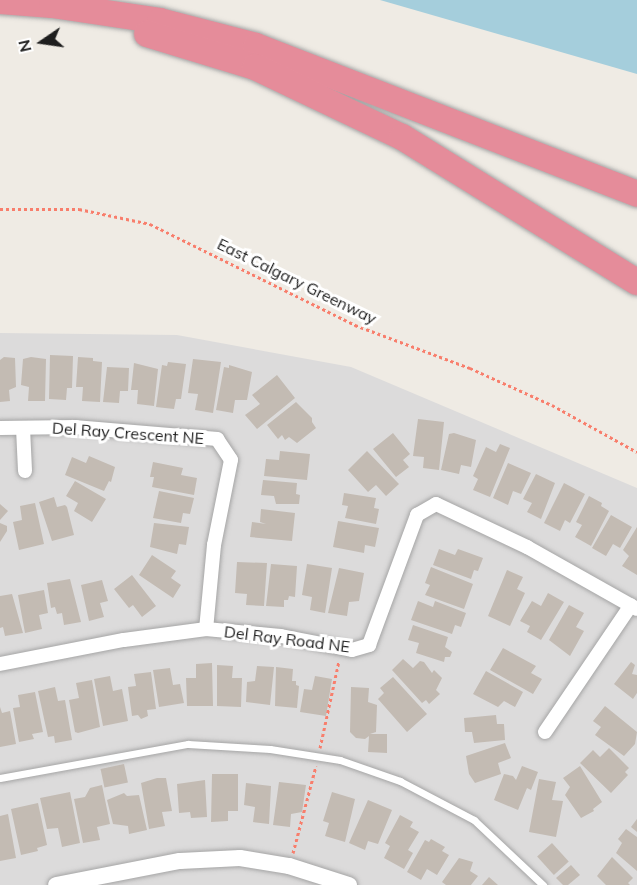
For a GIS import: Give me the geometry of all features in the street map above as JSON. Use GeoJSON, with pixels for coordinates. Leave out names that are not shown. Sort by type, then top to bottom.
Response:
{"type":"FeatureCollection","features":[{"type":"Feature","properties":{"kind":"highway"},"geometry":{"type":"LineString","coordinates":[[0,1],[52,5],[160,21],[256,46],[637,194]]}},
{"type":"Feature","properties":{"kind":"highway"},"geometry":{"type":"LineString","coordinates":[[52,5],[81,16],[255,67],[402,137],[637,282]]}},
{"type":"Feature","properties":{"kind":"street","name":"Del Ray Crescent NE"},"geometry":{"type":"LineString","coordinates":[[0,428],[74,427],[217,439],[231,460],[214,545],[206,629]]}},
{"type":"Feature","properties":{"kind":"street"},"geometry":{"type":"LineString","coordinates":[[23,428],[25,471]]}},
{"type":"Feature","properties":{"kind":"street","name":"Del Ray Road NE"},"geometry":{"type":"LineString","coordinates":[[0,664],[124,640],[206,629],[281,636],[352,650],[369,645],[417,515],[436,504],[527,547],[634,607]]}},
{"type":"Feature","properties":{"kind":"street"},"geometry":{"type":"LineString","coordinates":[[545,732],[634,607]]}},
{"type":"Feature","properties":{"kind":"street"},"geometry":{"type":"LineString","coordinates":[[56,885],[111,880],[180,861],[240,858],[289,866],[348,885]]}},
{"type":"Feature","properties":{"kind":"lane"},"geometry":{"type":"LineString","coordinates":[[0,778],[188,744],[270,749],[340,760],[400,781],[474,820],[543,885]]}},
{"type":"Feature","properties":{"kind":"path","name":"East Calgary Greenway"},"geometry":{"type":"LineString","coordinates":[[0,210],[79,209],[150,224],[355,325],[470,368],[552,405],[637,452]]}},
{"type":"Feature","properties":{"kind":"shaded area"},"geometry":{"type":"Polygon","coordinates":[[[0,333],[177,335],[351,367],[637,488],[637,885],[0,885],[0,333]]]}},
{"type":"Feature","properties":{"kind":"water"},"geometry":{"type":"Polygon","coordinates":[[[380,0],[637,0],[637,74],[380,0]]]}},
{"type":"Feature","properties":{"kind":"building"},"geometry":{"type":"Polygon","coordinates":[[[50,355],[73,356],[72,388],[67,388],[66,400],[49,399],[50,355]]]}},
{"type":"Feature","properties":{"kind":"building"},"geometry":{"type":"Polygon","coordinates":[[[4,357],[15,358],[16,387],[9,390],[10,401],[0,402],[0,360],[4,357]]]}},
{"type":"Feature","properties":{"kind":"building"},"geometry":{"type":"Polygon","coordinates":[[[31,357],[46,359],[45,401],[28,401],[29,387],[21,385],[23,359],[31,357]]]}},
{"type":"Feature","properties":{"kind":"building"},"geometry":{"type":"Polygon","coordinates":[[[78,357],[93,358],[93,361],[102,362],[100,402],[82,401],[83,387],[76,387],[78,357]]]}},
{"type":"Feature","properties":{"kind":"building"},"geometry":{"type":"Polygon","coordinates":[[[193,359],[221,362],[213,413],[195,410],[198,394],[188,393],[193,359]]]}},
{"type":"Feature","properties":{"kind":"building"},"geometry":{"type":"Polygon","coordinates":[[[168,362],[186,364],[181,399],[176,399],[174,409],[156,407],[162,365],[167,366],[168,362]]]}},
{"type":"Feature","properties":{"kind":"building"},"geometry":{"type":"Polygon","coordinates":[[[134,363],[158,369],[154,406],[137,404],[138,390],[131,390],[134,363]]]}},
{"type":"Feature","properties":{"kind":"building"},"geometry":{"type":"Polygon","coordinates":[[[229,365],[252,372],[247,400],[235,400],[233,413],[216,410],[224,367],[229,368],[229,365]]]}},
{"type":"Feature","properties":{"kind":"building"},"geometry":{"type":"Polygon","coordinates":[[[107,367],[129,368],[128,391],[120,391],[119,403],[103,402],[107,367]]]}},
{"type":"Feature","properties":{"kind":"building"},"geometry":{"type":"Polygon","coordinates":[[[277,375],[295,398],[257,429],[245,415],[260,404],[252,395],[277,375]]]}},
{"type":"Feature","properties":{"kind":"building"},"geometry":{"type":"Polygon","coordinates":[[[296,402],[312,418],[316,428],[297,443],[289,437],[285,440],[282,435],[278,439],[267,425],[296,402]]]}},
{"type":"Feature","properties":{"kind":"building"},"geometry":{"type":"Polygon","coordinates":[[[418,419],[444,422],[439,470],[423,468],[424,457],[413,456],[418,419]]]}},
{"type":"Feature","properties":{"kind":"building"},"geometry":{"type":"Polygon","coordinates":[[[393,433],[410,454],[403,460],[409,467],[396,477],[373,449],[393,433]]]}},
{"type":"Feature","properties":{"kind":"building"},"geometry":{"type":"Polygon","coordinates":[[[454,433],[476,440],[471,467],[461,465],[459,474],[441,470],[449,434],[454,433]]]}},
{"type":"Feature","properties":{"kind":"building"},"geometry":{"type":"Polygon","coordinates":[[[500,444],[510,448],[490,497],[473,490],[478,479],[473,476],[486,447],[496,452],[500,444]]]}},
{"type":"Feature","properties":{"kind":"building"},"geometry":{"type":"Polygon","coordinates":[[[280,451],[310,454],[307,480],[264,476],[266,459],[279,460],[280,451]]]}},
{"type":"Feature","properties":{"kind":"building"},"geometry":{"type":"Polygon","coordinates":[[[367,451],[399,484],[386,496],[376,485],[368,492],[348,470],[367,451]]]}},
{"type":"Feature","properties":{"kind":"building"},"geometry":{"type":"Polygon","coordinates":[[[89,456],[115,467],[111,482],[109,481],[104,491],[65,475],[72,457],[86,463],[89,456]]]}},
{"type":"Feature","properties":{"kind":"building"},"geometry":{"type":"Polygon","coordinates":[[[153,462],[183,468],[181,475],[197,478],[194,495],[152,487],[154,477],[150,477],[153,462]]]}},
{"type":"Feature","properties":{"kind":"building"},"geometry":{"type":"Polygon","coordinates":[[[508,463],[531,473],[521,494],[513,491],[508,505],[493,498],[508,463]]]}},
{"type":"Feature","properties":{"kind":"building"},"geometry":{"type":"Polygon","coordinates":[[[536,474],[555,483],[541,519],[527,512],[532,503],[523,499],[536,474]]]}},
{"type":"Feature","properties":{"kind":"building"},"geometry":{"type":"Polygon","coordinates":[[[263,480],[297,483],[296,494],[300,495],[299,504],[276,504],[274,496],[261,495],[263,480]]]}},
{"type":"Feature","properties":{"kind":"building"},"geometry":{"type":"Polygon","coordinates":[[[75,481],[106,499],[92,522],[74,511],[78,503],[66,496],[75,481]]]}},
{"type":"Feature","properties":{"kind":"building"},"geometry":{"type":"Polygon","coordinates":[[[564,483],[585,494],[570,523],[565,520],[560,531],[544,523],[564,483]]]}},
{"type":"Feature","properties":{"kind":"building"},"geometry":{"type":"Polygon","coordinates":[[[159,491],[194,498],[190,514],[183,513],[181,523],[153,518],[159,491]]]}},
{"type":"Feature","properties":{"kind":"building"},"geometry":{"type":"Polygon","coordinates":[[[344,493],[376,498],[374,508],[379,509],[376,524],[345,518],[348,506],[342,505],[344,493]]]}},
{"type":"Feature","properties":{"kind":"building"},"geometry":{"type":"Polygon","coordinates":[[[589,496],[602,503],[601,506],[609,511],[591,546],[575,537],[582,525],[576,522],[589,496]]]}},
{"type":"Feature","properties":{"kind":"building"},"geometry":{"type":"Polygon","coordinates":[[[54,497],[57,507],[65,505],[67,507],[74,535],[52,541],[39,502],[54,497]]]}},
{"type":"Feature","properties":{"kind":"building"},"geometry":{"type":"Polygon","coordinates":[[[35,503],[44,544],[19,550],[13,522],[22,520],[20,506],[35,503]]]}},
{"type":"Feature","properties":{"kind":"building"},"geometry":{"type":"Polygon","coordinates":[[[0,504],[8,511],[0,520],[0,504]]]}},
{"type":"Feature","properties":{"kind":"building"},"geometry":{"type":"Polygon","coordinates":[[[261,509],[295,513],[292,541],[250,537],[252,522],[266,524],[260,522],[261,509]]]}},
{"type":"Feature","properties":{"kind":"building"},"geometry":{"type":"Polygon","coordinates":[[[611,515],[632,527],[620,548],[613,544],[606,556],[592,548],[611,515]]]}},
{"type":"Feature","properties":{"kind":"building"},"geometry":{"type":"Polygon","coordinates":[[[338,521],[379,528],[375,547],[365,545],[364,553],[333,547],[338,521]]]}},
{"type":"Feature","properties":{"kind":"building"},"geometry":{"type":"Polygon","coordinates":[[[0,523],[7,526],[7,531],[0,542],[0,523]]]}},
{"type":"Feature","properties":{"kind":"building"},"geometry":{"type":"Polygon","coordinates":[[[154,523],[189,527],[186,545],[179,544],[177,554],[150,547],[154,523]]]}},
{"type":"Feature","properties":{"kind":"building"},"geometry":{"type":"Polygon","coordinates":[[[637,527],[637,575],[622,566],[629,556],[623,550],[637,527]]]}},
{"type":"Feature","properties":{"kind":"building"},"geometry":{"type":"Polygon","coordinates":[[[439,549],[455,555],[458,549],[483,558],[478,571],[474,570],[471,579],[433,565],[439,549]]]}},
{"type":"Feature","properties":{"kind":"building"},"geometry":{"type":"Polygon","coordinates":[[[152,555],[176,571],[171,578],[181,585],[173,598],[139,575],[152,555]]]}},
{"type":"Feature","properties":{"kind":"building"},"geometry":{"type":"Polygon","coordinates":[[[237,562],[267,563],[264,606],[246,605],[247,594],[235,593],[237,562]]]}},
{"type":"Feature","properties":{"kind":"building"},"geometry":{"type":"Polygon","coordinates":[[[271,564],[297,566],[295,597],[289,596],[288,600],[284,600],[284,607],[266,606],[271,564]]]}},
{"type":"Feature","properties":{"kind":"building"},"geometry":{"type":"Polygon","coordinates":[[[307,564],[332,568],[325,613],[310,610],[312,597],[302,595],[307,564]]]}},
{"type":"Feature","properties":{"kind":"building"},"geometry":{"type":"Polygon","coordinates":[[[431,567],[473,584],[464,609],[425,595],[430,585],[425,583],[431,567]]]}},
{"type":"Feature","properties":{"kind":"building"},"geometry":{"type":"Polygon","coordinates":[[[339,568],[364,573],[359,601],[349,602],[347,616],[328,613],[339,568]]]}},
{"type":"Feature","properties":{"kind":"building"},"geometry":{"type":"Polygon","coordinates":[[[507,570],[523,577],[517,589],[525,593],[510,626],[488,616],[507,570]]]}},
{"type":"Feature","properties":{"kind":"building"},"geometry":{"type":"Polygon","coordinates":[[[132,575],[156,606],[142,617],[133,605],[129,608],[114,589],[132,575]]]}},
{"type":"Feature","properties":{"kind":"building"},"geometry":{"type":"Polygon","coordinates":[[[70,579],[81,622],[64,625],[62,613],[57,614],[55,607],[51,608],[47,583],[70,579]]]}},
{"type":"Feature","properties":{"kind":"building"},"geometry":{"type":"Polygon","coordinates":[[[102,580],[108,601],[100,603],[104,617],[89,621],[81,585],[102,580]]]}},
{"type":"Feature","properties":{"kind":"building"},"geometry":{"type":"Polygon","coordinates":[[[44,590],[48,613],[39,615],[42,629],[25,633],[18,595],[44,590]]]}},
{"type":"Feature","properties":{"kind":"building"},"geometry":{"type":"Polygon","coordinates":[[[548,593],[564,602],[541,640],[527,632],[530,626],[520,621],[532,601],[541,606],[548,593]]]}},
{"type":"Feature","properties":{"kind":"building"},"geometry":{"type":"Polygon","coordinates":[[[12,594],[23,633],[5,636],[3,627],[0,628],[0,596],[12,594]]]}},
{"type":"Feature","properties":{"kind":"building"},"geometry":{"type":"Polygon","coordinates":[[[418,601],[433,607],[435,601],[466,613],[461,627],[455,625],[452,634],[411,620],[418,601]]]}},
{"type":"Feature","properties":{"kind":"building"},"geometry":{"type":"Polygon","coordinates":[[[569,605],[584,613],[576,627],[584,631],[570,656],[549,640],[569,605]]]}},
{"type":"Feature","properties":{"kind":"building"},"geometry":{"type":"Polygon","coordinates":[[[413,625],[448,637],[445,647],[452,652],[450,657],[445,657],[444,662],[416,653],[419,643],[408,640],[413,625]]]}},
{"type":"Feature","properties":{"kind":"building"},"geometry":{"type":"Polygon","coordinates":[[[503,648],[536,666],[531,673],[542,679],[533,694],[490,670],[503,648]]]}},
{"type":"Feature","properties":{"kind":"building"},"geometry":{"type":"Polygon","coordinates":[[[403,659],[413,668],[420,661],[424,662],[432,673],[434,670],[442,678],[436,690],[440,694],[429,704],[426,700],[422,703],[392,670],[403,659]]]}},
{"type":"Feature","properties":{"kind":"building"},"geometry":{"type":"Polygon","coordinates":[[[631,662],[635,665],[632,674],[637,675],[637,693],[633,699],[614,684],[631,662]]]}},
{"type":"Feature","properties":{"kind":"building"},"geometry":{"type":"Polygon","coordinates":[[[212,663],[213,706],[187,706],[186,678],[196,678],[196,664],[212,663]]]}},
{"type":"Feature","properties":{"kind":"building"},"geometry":{"type":"Polygon","coordinates":[[[217,665],[233,666],[232,678],[242,678],[241,707],[217,706],[217,665]]]}},
{"type":"Feature","properties":{"kind":"building"},"geometry":{"type":"Polygon","coordinates":[[[257,666],[274,667],[270,705],[246,702],[247,682],[255,681],[257,666]]]}},
{"type":"Feature","properties":{"kind":"building"},"geometry":{"type":"Polygon","coordinates":[[[276,667],[293,669],[292,681],[296,681],[296,685],[299,686],[297,708],[275,706],[276,667]]]}},
{"type":"Feature","properties":{"kind":"building"},"geometry":{"type":"Polygon","coordinates":[[[170,668],[173,685],[180,684],[184,703],[159,707],[153,670],[170,668]]]}},
{"type":"Feature","properties":{"kind":"building"},"geometry":{"type":"Polygon","coordinates":[[[486,671],[523,692],[515,707],[504,701],[498,707],[473,694],[486,671]]]}},
{"type":"Feature","properties":{"kind":"building"},"geometry":{"type":"Polygon","coordinates":[[[151,672],[156,709],[147,710],[148,716],[141,719],[138,715],[132,716],[128,687],[136,686],[134,674],[151,672]]]}},
{"type":"Feature","properties":{"kind":"building"},"geometry":{"type":"Polygon","coordinates":[[[110,676],[113,691],[122,689],[128,721],[103,726],[94,679],[110,676]]]}},
{"type":"Feature","properties":{"kind":"building"},"geometry":{"type":"Polygon","coordinates":[[[315,676],[332,679],[326,716],[300,712],[304,689],[312,690],[315,676]]]}},
{"type":"Feature","properties":{"kind":"building"},"geometry":{"type":"Polygon","coordinates":[[[393,677],[427,714],[407,732],[378,699],[384,693],[380,688],[393,677]]]}},
{"type":"Feature","properties":{"kind":"building"},"geometry":{"type":"Polygon","coordinates":[[[92,680],[100,727],[78,733],[75,732],[69,700],[79,698],[76,683],[92,680]]]}},
{"type":"Feature","properties":{"kind":"building"},"geometry":{"type":"Polygon","coordinates":[[[55,687],[58,701],[65,700],[72,740],[55,743],[54,736],[48,737],[38,691],[55,687]]]}},
{"type":"Feature","properties":{"kind":"building"},"geometry":{"type":"Polygon","coordinates":[[[351,687],[369,688],[368,702],[377,705],[376,732],[370,734],[387,734],[387,753],[368,752],[369,736],[365,739],[356,738],[350,732],[351,687]]]}},
{"type":"Feature","properties":{"kind":"building"},"geometry":{"type":"Polygon","coordinates":[[[35,692],[43,732],[32,734],[34,739],[19,742],[13,708],[20,707],[18,695],[35,692]]]}},
{"type":"Feature","properties":{"kind":"building"},"geometry":{"type":"Polygon","coordinates":[[[605,706],[637,732],[635,744],[624,756],[595,735],[601,727],[593,721],[605,706]]]}},
{"type":"Feature","properties":{"kind":"building"},"geometry":{"type":"Polygon","coordinates":[[[0,707],[2,713],[10,711],[16,744],[0,747],[0,707]]]}},
{"type":"Feature","properties":{"kind":"building"},"geometry":{"type":"Polygon","coordinates":[[[496,715],[497,724],[504,724],[505,740],[474,743],[472,732],[465,732],[464,718],[496,715]]]}},
{"type":"Feature","properties":{"kind":"building"},"geometry":{"type":"Polygon","coordinates":[[[505,743],[511,758],[498,763],[501,774],[475,783],[469,774],[466,756],[505,743]]]}},
{"type":"Feature","properties":{"kind":"building"},"geometry":{"type":"Polygon","coordinates":[[[609,748],[629,768],[625,772],[628,775],[611,793],[580,763],[593,750],[600,757],[609,748]]]}},
{"type":"Feature","properties":{"kind":"building"},"geometry":{"type":"Polygon","coordinates":[[[124,764],[128,783],[104,788],[101,769],[124,764]]]}},
{"type":"Feature","properties":{"kind":"building"},"geometry":{"type":"Polygon","coordinates":[[[522,766],[538,772],[531,790],[527,788],[518,810],[494,800],[504,774],[513,776],[516,780],[522,766]]]}},
{"type":"Feature","properties":{"kind":"building"},"geometry":{"type":"Polygon","coordinates":[[[580,766],[602,802],[593,809],[594,811],[581,818],[565,795],[570,787],[563,778],[580,766]]]}},
{"type":"Feature","properties":{"kind":"building"},"geometry":{"type":"Polygon","coordinates":[[[212,774],[238,774],[238,811],[228,811],[228,821],[211,822],[212,774]]]}},
{"type":"Feature","properties":{"kind":"building"},"geometry":{"type":"Polygon","coordinates":[[[166,778],[172,811],[162,812],[165,826],[149,829],[141,783],[166,778]]]}},
{"type":"Feature","properties":{"kind":"building"},"geometry":{"type":"Polygon","coordinates":[[[539,779],[556,782],[552,800],[563,801],[556,837],[529,832],[539,779]]]}},
{"type":"Feature","properties":{"kind":"building"},"geometry":{"type":"Polygon","coordinates":[[[205,780],[207,817],[191,818],[190,812],[179,813],[177,784],[205,780]]]}},
{"type":"Feature","properties":{"kind":"building"},"geometry":{"type":"Polygon","coordinates":[[[279,782],[306,785],[302,812],[291,814],[290,827],[273,825],[279,782]]]}},
{"type":"Feature","properties":{"kind":"building"},"geometry":{"type":"Polygon","coordinates":[[[246,783],[271,786],[269,824],[253,822],[255,807],[244,805],[246,783]]]}},
{"type":"Feature","properties":{"kind":"building"},"geometry":{"type":"Polygon","coordinates":[[[102,785],[110,824],[97,827],[100,840],[83,843],[74,799],[85,797],[90,788],[102,785]]]}},
{"type":"Feature","properties":{"kind":"building"},"geometry":{"type":"Polygon","coordinates":[[[70,792],[80,843],[62,847],[58,828],[47,829],[40,798],[70,792]]]}},
{"type":"Feature","properties":{"kind":"building"},"geometry":{"type":"Polygon","coordinates":[[[332,792],[355,799],[345,842],[325,836],[329,823],[323,821],[332,792]]]}},
{"type":"Feature","properties":{"kind":"building"},"geometry":{"type":"Polygon","coordinates":[[[124,793],[127,796],[139,795],[147,830],[129,834],[128,826],[113,824],[107,800],[124,793]]]}},
{"type":"Feature","properties":{"kind":"building"},"geometry":{"type":"Polygon","coordinates":[[[368,800],[392,810],[378,844],[368,841],[365,850],[349,843],[368,800]]]}},
{"type":"Feature","properties":{"kind":"building"},"geometry":{"type":"Polygon","coordinates":[[[38,803],[47,845],[37,848],[38,851],[21,855],[11,809],[38,803]]]}},
{"type":"Feature","properties":{"kind":"building"},"geometry":{"type":"Polygon","coordinates":[[[8,814],[16,858],[0,861],[0,816],[8,814]]]}},
{"type":"Feature","properties":{"kind":"building"},"geometry":{"type":"Polygon","coordinates":[[[400,815],[413,822],[410,827],[419,832],[408,850],[413,853],[404,869],[384,858],[390,846],[385,843],[400,815]]]}},
{"type":"Feature","properties":{"kind":"building"},"geometry":{"type":"Polygon","coordinates":[[[637,819],[637,832],[631,827],[637,819]]]}},
{"type":"Feature","properties":{"kind":"building"},"geometry":{"type":"Polygon","coordinates":[[[626,829],[637,837],[637,871],[616,853],[622,843],[618,839],[626,829]]]}},
{"type":"Feature","properties":{"kind":"building"},"geometry":{"type":"Polygon","coordinates":[[[431,839],[445,847],[442,851],[449,855],[437,875],[427,869],[421,880],[407,872],[425,840],[429,842],[431,839]]]}},
{"type":"Feature","properties":{"kind":"building"},"geometry":{"type":"Polygon","coordinates":[[[552,843],[569,862],[554,875],[537,856],[552,843]]]}},
{"type":"Feature","properties":{"kind":"building"},"geometry":{"type":"Polygon","coordinates":[[[612,857],[633,878],[628,883],[630,885],[606,885],[597,876],[612,857]]]}},
{"type":"Feature","properties":{"kind":"building"},"geometry":{"type":"Polygon","coordinates":[[[459,858],[473,862],[470,871],[478,876],[471,885],[446,885],[442,882],[459,858]]]}},
{"type":"Feature","properties":{"kind":"building"},"geometry":{"type":"Polygon","coordinates":[[[571,865],[580,875],[568,885],[563,885],[556,878],[571,865]]]}},
{"type":"Feature","properties":{"kind":"building"},"geometry":{"type":"Polygon","coordinates":[[[489,877],[498,885],[482,885],[489,877]]]}}]}
